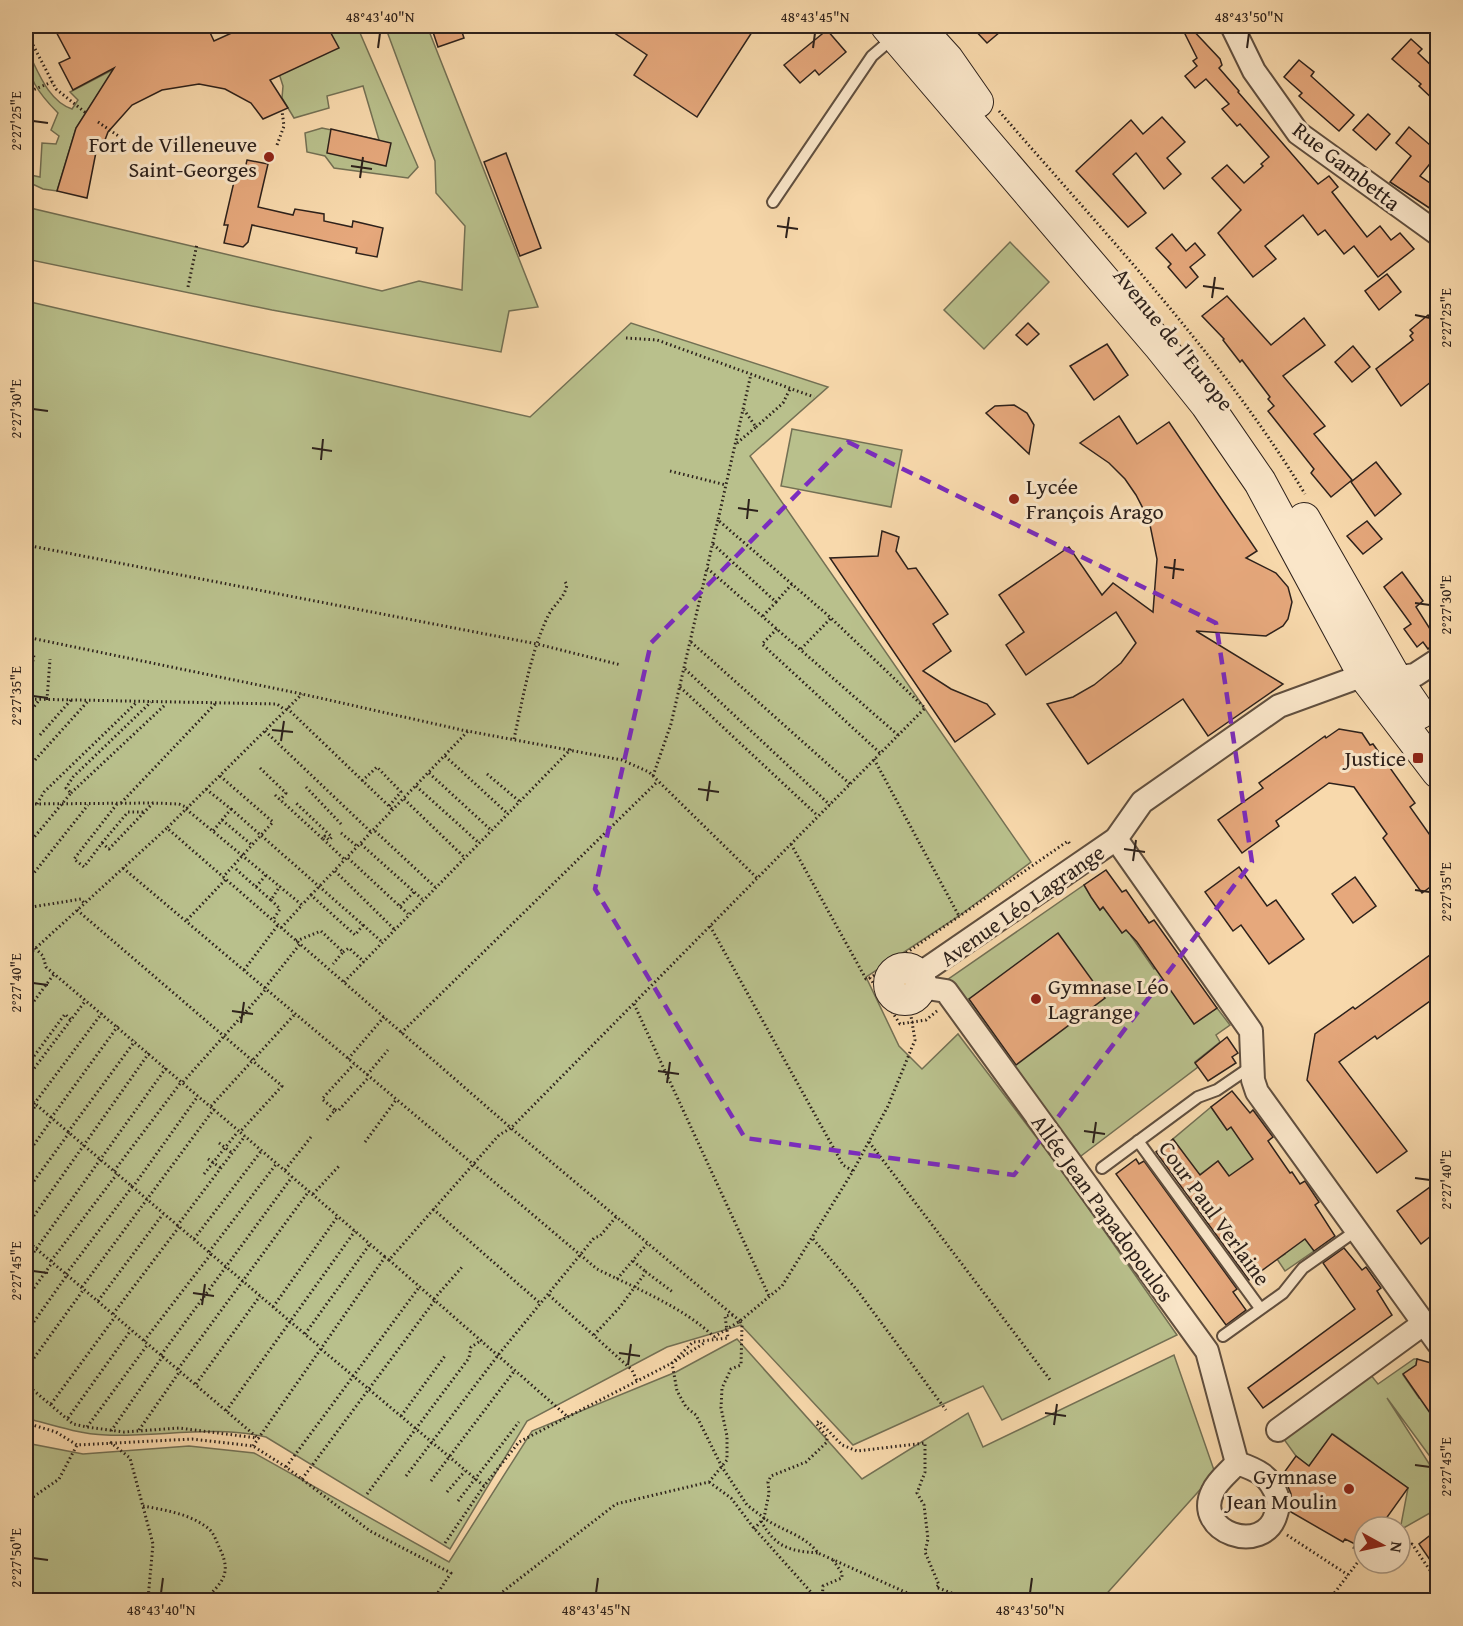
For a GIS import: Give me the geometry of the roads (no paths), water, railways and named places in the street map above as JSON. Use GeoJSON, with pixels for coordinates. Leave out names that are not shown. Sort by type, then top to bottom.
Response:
{"type":"FeatureCollection","features":[{"type":"Feature","properties":{"kind":"main road","name":"Avenue de l'Europe"},"geometry":{"type":"LineString","coordinates":[[902,28],[1207,405],[1260,482],[1364,675],[1437,772]]}},
{"type":"Feature","properties":{"kind":"main road","name":"Avenue de l'Europe"},"geometry":{"type":"LineString","coordinates":[[902,28],[947,59],[964,86],[1175,338],[1248,433],[1307,524],[1395,678],[1437,738]]}},
{"type":"Feature","properties":{"kind":"street","name":"Rue Gambetta"},"geometry":{"type":"LineString","coordinates":[[1232,26],[1254,71],[1298,133],[1437,234]]}},
{"type":"Feature","properties":{"kind":"street"},"geometry":{"type":"LineString","coordinates":[[1395,678],[1415,675],[1437,660]]}},
{"type":"Feature","properties":{"kind":"street","name":"Avenue Léo Lagrange"},"geometry":{"type":"LineString","coordinates":[[916,987],[1116,839],[1142,801],[1279,706],[1364,675],[1395,678]]}},
{"type":"Feature","properties":{"kind":"street"},"geometry":{"type":"LineString","coordinates":[[1116,839],[1251,1031],[1252,1066],[1257,1092],[1437,1343]]}},
{"type":"Feature","properties":{"kind":"street","name":"Allée Jean Papadopoulos"},"geometry":{"type":"LineString","coordinates":[[916,987],[946,991],[1207,1351],[1237,1463]]}},
{"type":"Feature","properties":{"kind":"street"},"geometry":{"type":"LineString","coordinates":[[1278,1430],[1423,1324]]}},
{"type":"Feature","properties":{"kind":"lane"},"geometry":{"type":"LineString","coordinates":[[773,202],[872,56],[902,28]]}},
{"type":"Feature","properties":{"kind":"lane"},"geometry":{"type":"LineString","coordinates":[[1102,1168],[1198,1097],[1217,1090],[1252,1066]]}},
{"type":"Feature","properties":{"kind":"lane","name":"Cour Paul Verlaine"},"geometry":{"type":"LineString","coordinates":[[1138,1141],[1260,1308]]}},
{"type":"Feature","properties":{"kind":"lane"},"geometry":{"type":"LineString","coordinates":[[1223,1336],[1283,1293],[1303,1268],[1357,1230]]}},
{"type":"Feature","properties":{"kind":"place","name":"Fort de Villeneuve Saint-Georges"},"geometry":{"type":"Point","coordinates":[269,157]}},
{"type":"Feature","properties":{"kind":"place","name":"Lycée François Arago"},"geometry":{"type":"Point","coordinates":[1014,499]}},
{"type":"Feature","properties":{"kind":"place","name":"Justice"},"geometry":{"type":"Point","coordinates":[1418,758]}},
{"type":"Feature","properties":{"kind":"place","name":"Gymnase Léo Lagrange"},"geometry":{"type":"Point","coordinates":[1036,999]}},
{"type":"Feature","properties":{"kind":"place","name":"Gymnase Jean Moulin"},"geometry":{"type":"Point","coordinates":[1349,1489]}}]}
